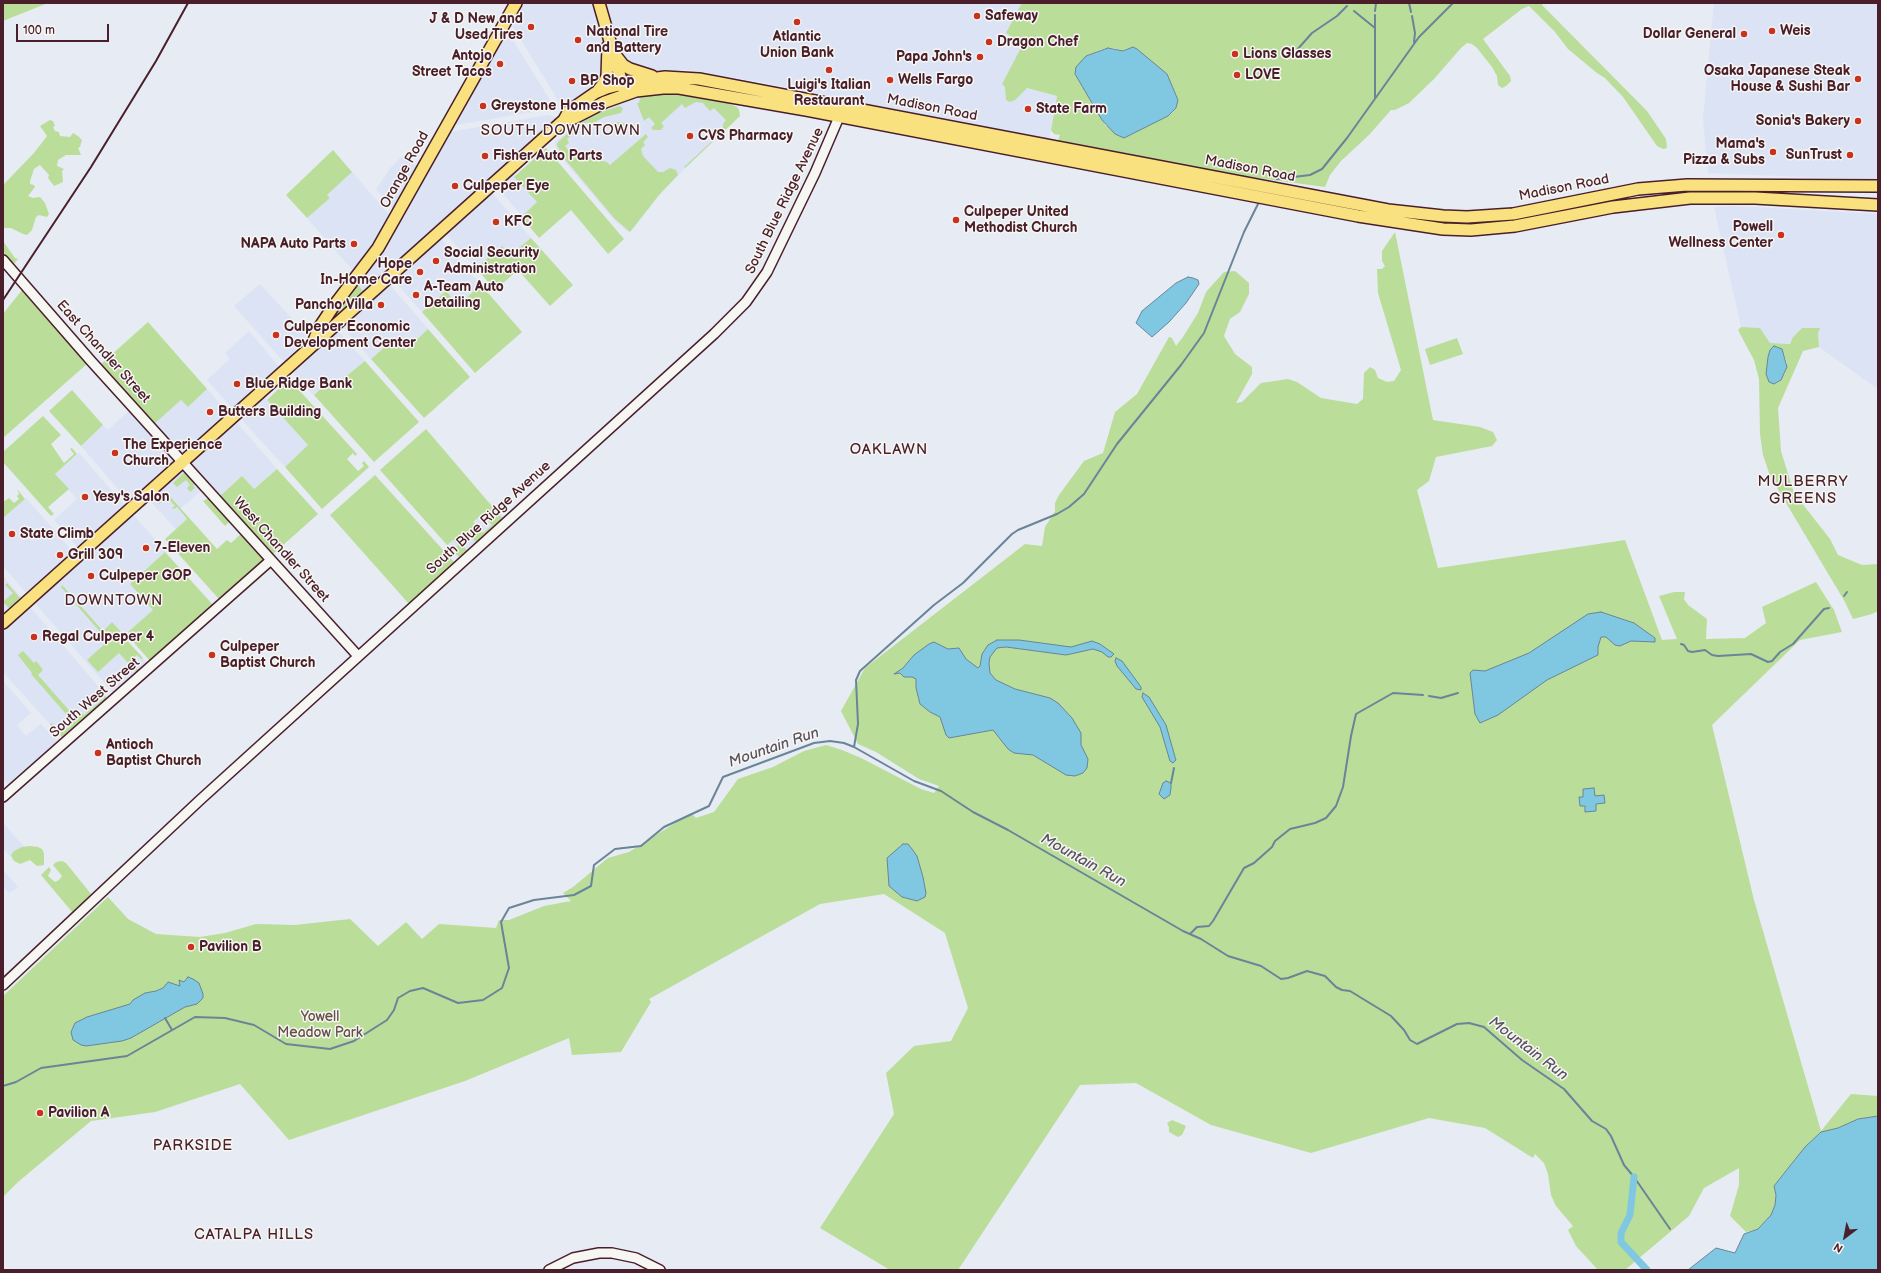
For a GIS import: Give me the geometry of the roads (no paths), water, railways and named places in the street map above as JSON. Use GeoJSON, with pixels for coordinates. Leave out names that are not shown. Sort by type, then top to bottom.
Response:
{"type":"FeatureCollection","features":[{"type":"Feature","properties":{"kind":"main road","name":"Orange Road"},"geometry":{"type":"LineString","coordinates":[[312,346],[320,328],[333,307],[380,243],[516,3]]}},
{"type":"Feature","properties":{"kind":"main road"},"geometry":{"type":"LineString","coordinates":[[599,3],[622,88]]}},
{"type":"Feature","properties":{"kind":"main road"},"geometry":{"type":"LineString","coordinates":[[3,623],[564,120],[569,111],[595,93],[604,83],[607,76],[608,35]]}},
{"type":"Feature","properties":{"kind":"main road"},"geometry":{"type":"LineString","coordinates":[[612,50],[621,62],[630,69],[659,78]]}},
{"type":"Feature","properties":{"kind":"main road","name":"Madison Road"},"geometry":{"type":"LineString","coordinates":[[622,88],[635,81],[659,78],[699,79],[1388,210],[1443,216],[1467,217],[1513,214],[1638,189],[1687,185],[1878,186]]}},
{"type":"Feature","properties":{"kind":"main road"},"geometry":{"type":"LineString","coordinates":[[564,120],[574,118],[622,88]]}},
{"type":"Feature","properties":{"kind":"main road"},"geometry":{"type":"LineString","coordinates":[[595,93],[622,88]]}},
{"type":"Feature","properties":{"kind":"main road","name":"Madison Road"},"geometry":{"type":"LineString","coordinates":[[622,88],[678,88],[840,117],[1358,216],[1443,229],[1471,230],[1515,226],[1613,207],[1690,198],[1754,198],[1878,205]]}},
{"type":"Feature","properties":{"kind":"street","name":"South Blue Ridge Avenue"},"geometry":{"type":"LineString","coordinates":[[3,985],[190,810],[714,334],[746,302],[767,272],[844,106]]}},
{"type":"Feature","properties":{"kind":"street","name":"East Chandler Street"},"geometry":{"type":"LineString","coordinates":[[3,260],[183,462]]}},
{"type":"Feature","properties":{"kind":"street","name":"West Chandler Street"},"geometry":{"type":"LineString","coordinates":[[183,462],[358,656]]}},
{"type":"Feature","properties":{"kind":"street","name":"South West Street"},"geometry":{"type":"LineString","coordinates":[[5,792],[272,560]]}},
{"type":"Feature","properties":{"kind":"street"},"geometry":{"type":"LineString","coordinates":[[549,1270],[573,1258],[599,1253],[612,1253],[636,1258],[660,1270]]}},
{"type":"Feature","properties":{"kind":"water"},"geometry":{"type":"Polygon","coordinates":[[[1133,47],[1137,49],[1167,74],[1178,100],[1176,108],[1168,116],[1124,138],[1115,134],[1102,120],[1075,74],[1076,67],[1086,56],[1108,48],[1123,51],[1133,47]]]}},
{"type":"Feature","properties":{"kind":"water"},"geometry":{"type":"Polygon","coordinates":[[[1188,277],[1198,280],[1199,284],[1186,303],[1169,322],[1152,337],[1136,323],[1142,311],[1176,283],[1188,277]]]}},
{"type":"Feature","properties":{"kind":"water"},"geometry":{"type":"Polygon","coordinates":[[[1774,346],[1782,349],[1787,367],[1781,380],[1774,384],[1769,382],[1766,374],[1770,350],[1774,346]]]}},
{"type":"Feature","properties":{"kind":"water"},"geometry":{"type":"Polygon","coordinates":[[[1601,612],[1634,623],[1655,638],[1655,642],[1631,641],[1620,646],[1615,645],[1606,637],[1601,637],[1598,647],[1598,655],[1547,680],[1498,715],[1480,723],[1475,714],[1470,673],[1473,670],[1485,671],[1529,653],[1588,614],[1601,612]]]}},
{"type":"Feature","properties":{"kind":"water"},"geometry":{"type":"Polygon","coordinates":[[[997,640],[1019,640],[1071,647],[1092,641],[1100,644],[1114,654],[1111,657],[1108,657],[1102,652],[1093,649],[1066,655],[1006,647],[997,648],[990,657],[990,673],[996,680],[1015,689],[1050,698],[1058,703],[1072,718],[1081,733],[1081,745],[1088,759],[1087,768],[1083,773],[1075,776],[1066,775],[1033,755],[1014,753],[1008,749],[993,730],[949,738],[946,735],[940,717],[930,712],[920,704],[916,688],[916,679],[912,677],[904,677],[900,673],[894,674],[903,668],[914,655],[934,642],[948,649],[959,648],[966,659],[978,668],[980,666],[982,654],[988,645],[997,640]]]}},
{"type":"Feature","properties":{"kind":"water"},"geometry":{"type":"Polygon","coordinates":[[[1116,658],[1122,661],[1141,687],[1141,690],[1136,689],[1117,666],[1115,661],[1116,658]]]}},
{"type":"Feature","properties":{"kind":"water"},"geometry":{"type":"Polygon","coordinates":[[[1143,693],[1149,697],[1166,725],[1176,760],[1173,763],[1170,761],[1160,727],[1142,697],[1143,693]]]}},
{"type":"Feature","properties":{"kind":"water"},"geometry":{"type":"Polygon","coordinates":[[[1166,781],[1171,783],[1171,788],[1170,795],[1164,799],[1159,794],[1163,783],[1166,781]]]}},
{"type":"Feature","properties":{"kind":"water"},"geometry":{"type":"Polygon","coordinates":[[[1594,788],[1595,796],[1604,795],[1605,803],[1596,804],[1596,811],[1585,812],[1585,806],[1580,806],[1579,797],[1583,797],[1583,789],[1594,788]]]}},
{"type":"Feature","properties":{"kind":"water"},"geometry":{"type":"Polygon","coordinates":[[[903,844],[908,844],[917,856],[923,877],[926,893],[925,897],[917,901],[902,897],[889,886],[887,858],[903,844]]]}},
{"type":"Feature","properties":{"kind":"water"},"geometry":{"type":"Polygon","coordinates":[[[188,977],[199,983],[203,994],[203,998],[197,1004],[185,1007],[131,1038],[122,1041],[86,1046],[73,1040],[71,1032],[75,1023],[87,1017],[130,1004],[133,1000],[145,993],[163,988],[168,982],[180,986],[179,980],[184,982],[188,977]]]}},
{"type":"Feature","properties":{"kind":"water"},"geometry":{"type":"Polygon","coordinates":[[[1878,1116],[1878,1270],[1688,1270],[1716,1248],[1735,1253],[1744,1234],[1758,1229],[1771,1215],[1775,1205],[1776,1195],[1774,1186],[1805,1147],[1821,1132],[1838,1128],[1858,1119],[1878,1116]]]}},
{"type":"Feature","properties":{"kind":"waterway"},"geometry":{"type":"LineString","coordinates":[[1375,11],[1376,3]]}},
{"type":"Feature","properties":{"kind":"waterway"},"geometry":{"type":"LineString","coordinates":[[1409,3],[1411,12]]}},
{"type":"Feature","properties":{"kind":"waterway"},"geometry":{"type":"LineString","coordinates":[[1277,179],[1310,175],[1322,169],[1347,138],[1419,37],[1453,3]]}},
{"type":"Feature","properties":{"kind":"waterway"},"geometry":{"type":"LineString","coordinates":[[1296,51],[1312,33],[1337,16],[1347,6]]}},
{"type":"Feature","properties":{"kind":"waterway"},"geometry":{"type":"LineString","coordinates":[[1354,11],[1375,28]]}},
{"type":"Feature","properties":{"kind":"waterway"},"geometry":{"type":"LineString","coordinates":[[1375,15],[1375,98]]}},
{"type":"Feature","properties":{"kind":"waterway"},"geometry":{"type":"LineString","coordinates":[[1412,16],[1415,33],[1414,42]]}},
{"type":"Feature","properties":{"kind":"waterway"},"geometry":{"type":"LineString","coordinates":[[854,747],[858,724],[856,680],[860,671],[934,605],[963,583],[1012,534],[1018,530],[1057,514],[1069,507],[1084,494],[1117,444],[1181,365],[1204,333],[1244,232],[1258,204]]}},
{"type":"Feature","properties":{"kind":"waterway"},"geometry":{"type":"LineString","coordinates":[[1844,596],[1847,592]]}},
{"type":"Feature","properties":{"kind":"waterway"},"geometry":{"type":"LineString","coordinates":[[1681,644],[1684,645],[1688,651],[1692,652],[1705,650],[1712,655],[1718,656],[1751,654],[1768,662],[1772,661],[1780,652],[1793,644],[1824,609],[1829,608]]}},
{"type":"Feature","properties":{"kind":"waterway"},"geometry":{"type":"LineString","coordinates":[[1190,934],[1197,927],[1209,926],[1244,868],[1254,863],[1272,847],[1275,841],[1290,829],[1315,823],[1326,818],[1336,806],[1343,787],[1356,714],[1393,693],[1423,695]]}},
{"type":"Feature","properties":{"kind":"waterway"},"geometry":{"type":"LineString","coordinates":[[1429,696],[1441,698],[1458,693]]}},
{"type":"Feature","properties":{"kind":"waterway","name":"Mountain Run"},"geometry":{"type":"LineString","coordinates":[[3,1086],[16,1082],[41,1068],[127,1056],[195,1017],[225,1018],[254,1025],[286,1044],[330,1049],[354,1041],[387,1020],[394,1010],[398,998],[410,991],[423,988],[458,1003],[483,1000],[502,988],[509,968],[501,922],[509,908],[534,900],[574,895],[591,886],[594,865],[615,849],[641,846],[664,827],[709,806],[723,777],[814,743],[830,741],[844,743],[854,747],[914,781],[941,791],[973,812],[1008,830],[1183,931],[1201,939],[1228,956],[1261,966],[1281,979],[1307,971],[1325,976],[1336,987],[1342,990],[1350,991],[1391,1016],[1404,1030],[1410,1040],[1417,1044],[1457,1024],[1469,1023],[1484,1027],[1522,1060],[1564,1089],[1592,1121],[1606,1129],[1611,1136],[1624,1165],[1670,1229]]}},
{"type":"Feature","properties":{"kind":"waterway"},"geometry":{"type":"LineString","coordinates":[[1171,783],[1174,768]]}},
{"type":"Feature","properties":{"kind":"waterway"},"geometry":{"type":"LineString","coordinates":[[165,1018],[172,1030]]}},
{"type":"Feature","properties":{"kind":"waterway"},"geometry":{"type":"LineString","coordinates":[[1634,1177],[1630,1215],[1621,1233],[1621,1242],[1647,1270]]}},
{"type":"Feature","properties":{"kind":"railway"},"geometry":{"type":"LineString","coordinates":[[3,300],[91,167],[156,61],[188,3]]}},
{"type":"Feature","properties":{"kind":"place","name":"Safeway"},"geometry":{"type":"Point","coordinates":[977,16]}},
{"type":"Feature","properties":{"kind":"place","name":"Atlantic Union Bank"},"geometry":{"type":"Point","coordinates":[797,22]}},
{"type":"Feature","properties":{"kind":"place","name":"J & D New and Used Tires"},"geometry":{"type":"Point","coordinates":[531,27]}},
{"type":"Feature","properties":{"kind":"place","name":"Weis"},"geometry":{"type":"Point","coordinates":[1772,31]}},
{"type":"Feature","properties":{"kind":"place","name":"Dollar General"},"geometry":{"type":"Point","coordinates":[1744,34]}},
{"type":"Feature","properties":{"kind":"place","name":"National Tire and Battery"},"geometry":{"type":"Point","coordinates":[578,40]}},
{"type":"Feature","properties":{"kind":"place","name":"Dragon Chef"},"geometry":{"type":"Point","coordinates":[989,42]}},
{"type":"Feature","properties":{"kind":"place","name":"Lions Glasses"},"geometry":{"type":"Point","coordinates":[1235,54]}},
{"type":"Feature","properties":{"kind":"place","name":"Papa John's"},"geometry":{"type":"Point","coordinates":[980,57]}},
{"type":"Feature","properties":{"kind":"place","name":"Antojo Street Tacos"},"geometry":{"type":"Point","coordinates":[500,64]}},
{"type":"Feature","properties":{"kind":"place","name":"Luigi's Italian Restaurant"},"geometry":{"type":"Point","coordinates":[829,70]}},
{"type":"Feature","properties":{"kind":"place","name":"LOVE"},"geometry":{"type":"Point","coordinates":[1237,75]}},
{"type":"Feature","properties":{"kind":"place","name":"Osaka Japanese Steak House & Sushi Bar"},"geometry":{"type":"Point","coordinates":[1858,79]}},
{"type":"Feature","properties":{"kind":"place","name":"Wells Fargo"},"geometry":{"type":"Point","coordinates":[890,80]}},
{"type":"Feature","properties":{"kind":"place","name":"BP Shop"},"geometry":{"type":"Point","coordinates":[572,81]}},
{"type":"Feature","properties":{"kind":"place","name":"Greystone Homes"},"geometry":{"type":"Point","coordinates":[483,106]}},
{"type":"Feature","properties":{"kind":"place","name":"State Farm"},"geometry":{"type":"Point","coordinates":[1028,109]}},
{"type":"Feature","properties":{"kind":"place","name":"Sonia's Bakery"},"geometry":{"type":"Point","coordinates":[1858,121]}},
{"type":"Feature","properties":{"kind":"place","name":"CVS Pharmacy"},"geometry":{"type":"Point","coordinates":[690,136]}},
{"type":"Feature","properties":{"kind":"place","name":"Mama's Pizza & Subs"},"geometry":{"type":"Point","coordinates":[1773,152]}},
{"type":"Feature","properties":{"kind":"place","name":"SunTrust"},"geometry":{"type":"Point","coordinates":[1850,155]}},
{"type":"Feature","properties":{"kind":"place","name":"Fisher Auto Parts"},"geometry":{"type":"Point","coordinates":[485,156]}},
{"type":"Feature","properties":{"kind":"place","name":"Culpeper Eye"},"geometry":{"type":"Point","coordinates":[455,186]}},
{"type":"Feature","properties":{"kind":"place","name":"Culpeper United Methodist Church"},"geometry":{"type":"Point","coordinates":[956,220]}},
{"type":"Feature","properties":{"kind":"place","name":"KFC"},"geometry":{"type":"Point","coordinates":[496,222]}},
{"type":"Feature","properties":{"kind":"place","name":"Powell Wellness Center"},"geometry":{"type":"Point","coordinates":[1781,235]}},
{"type":"Feature","properties":{"kind":"place","name":"NAPA Auto Parts"},"geometry":{"type":"Point","coordinates":[354,244]}},
{"type":"Feature","properties":{"kind":"place","name":"Social Security Administration"},"geometry":{"type":"Point","coordinates":[436,261]}},
{"type":"Feature","properties":{"kind":"place","name":"Hope In-Home Care"},"geometry":{"type":"Point","coordinates":[420,272]}},
{"type":"Feature","properties":{"kind":"place","name":"A-Team Auto Detailing"},"geometry":{"type":"Point","coordinates":[416,295]}},
{"type":"Feature","properties":{"kind":"place","name":"Pancho Villa"},"geometry":{"type":"Point","coordinates":[381,305]}},
{"type":"Feature","properties":{"kind":"place","name":"Culpeper Economic Development Center"},"geometry":{"type":"Point","coordinates":[276,335]}},
{"type":"Feature","properties":{"kind":"place","name":"Blue Ridge Bank"},"geometry":{"type":"Point","coordinates":[237,384]}},
{"type":"Feature","properties":{"kind":"place","name":"Butters Building"},"geometry":{"type":"Point","coordinates":[210,412]}},
{"type":"Feature","properties":{"kind":"place","name":"The Experience Church"},"geometry":{"type":"Point","coordinates":[115,453]}},
{"type":"Feature","properties":{"kind":"place","name":"Yesy's Salon"},"geometry":{"type":"Point","coordinates":[85,497]}},
{"type":"Feature","properties":{"kind":"place","name":"State Climb"},"geometry":{"type":"Point","coordinates":[12,534]}},
{"type":"Feature","properties":{"kind":"place","name":"7-Eleven"},"geometry":{"type":"Point","coordinates":[146,548]}},
{"type":"Feature","properties":{"kind":"place","name":"Grill 309"},"geometry":{"type":"Point","coordinates":[60,555]}},
{"type":"Feature","properties":{"kind":"place","name":"Culpeper GOP"},"geometry":{"type":"Point","coordinates":[91,576]}},
{"type":"Feature","properties":{"kind":"place","name":"Regal Culpeper 4"},"geometry":{"type":"Point","coordinates":[34,637]}},
{"type":"Feature","properties":{"kind":"place","name":"Culpeper Baptist Church"},"geometry":{"type":"Point","coordinates":[212,655]}},
{"type":"Feature","properties":{"kind":"place","name":"Antioch Baptist Church"},"geometry":{"type":"Point","coordinates":[98,753]}},
{"type":"Feature","properties":{"kind":"place","name":"Pavilion B"},"geometry":{"type":"Point","coordinates":[191,947]}},
{"type":"Feature","properties":{"kind":"place","name":"Pavilion A"},"geometry":{"type":"Point","coordinates":[40,1113]}},
{"type":"Feature","properties":{"kind":"district","name":"SOUTH DOWNTOWN"},"geometry":{"type":"Point","coordinates":[561,131]}},
{"type":"Feature","properties":{"kind":"district","name":"OAKLAWN"},"geometry":{"type":"Point","coordinates":[889,450]}},
{"type":"Feature","properties":{"kind":"district","name":"MULBERRY GREENS"},"geometry":{"type":"Point","coordinates":[1803,490]}},
{"type":"Feature","properties":{"kind":"district","name":"DOWNTOWN"},"geometry":{"type":"Point","coordinates":[114,601]}},
{"type":"Feature","properties":{"kind":"district","name":"PARKSIDE"},"geometry":{"type":"Point","coordinates":[193,1146]}},
{"type":"Feature","properties":{"kind":"district","name":"CATALPA HILLS"},"geometry":{"type":"Point","coordinates":[254,1235]}},
{"type":"Feature","properties":{"kind":"park label","name":"Yowell Meadow Park"},"geometry":{"type":"Point","coordinates":[320,1026]}}]}
